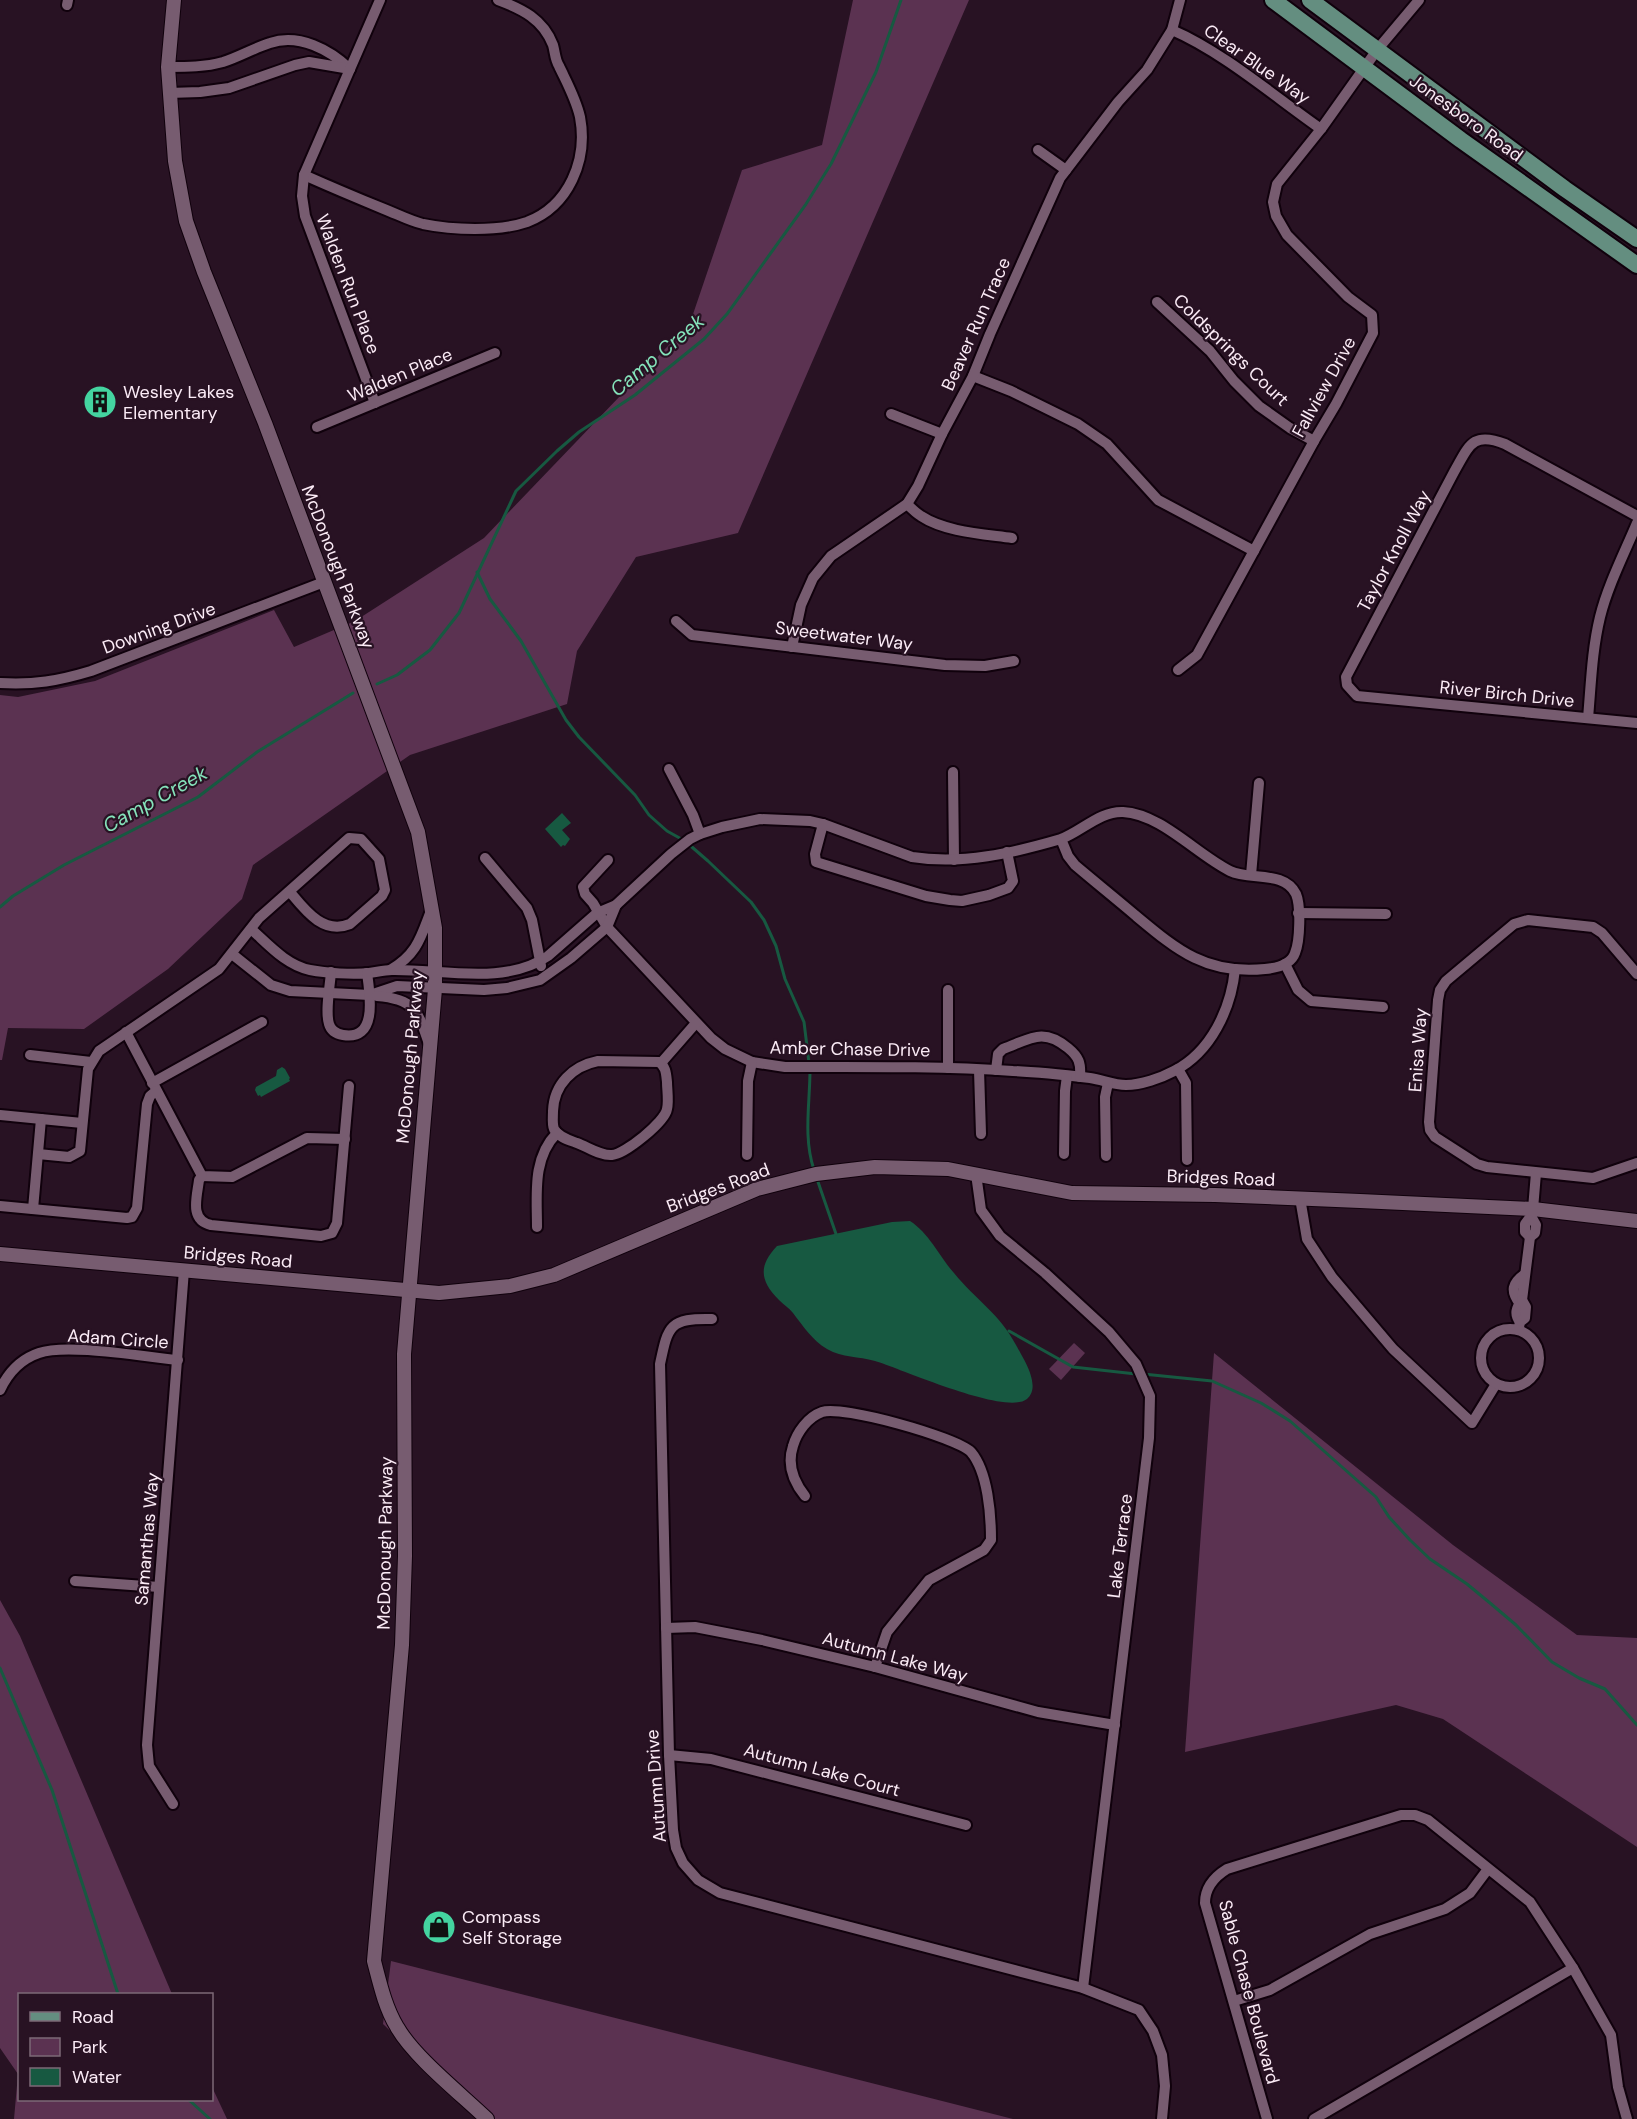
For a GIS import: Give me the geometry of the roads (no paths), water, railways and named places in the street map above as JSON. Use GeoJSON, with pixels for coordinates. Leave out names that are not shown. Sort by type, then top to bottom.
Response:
{"type":"FeatureCollection","features":[{"type":"Feature","properties":{"kind":"main road","name":"Jonesboro Road"},"geometry":{"type":"LineString","coordinates":[[1274,0],[1461,140],[1637,264]]}},
{"type":"Feature","properties":{"kind":"main road","name":"Jonesboro Road"},"geometry":{"type":"LineString","coordinates":[[1310,0],[1565,189],[1637,239]]}},
{"type":"Feature","properties":{"kind":"street","name":"McDonough Parkway"},"geometry":{"type":"LineString","coordinates":[[174,0],[168,68],[179,190],[189,230],[273,445],[417,832],[432,908],[435,989],[404,1354],[405,1556],[402,1645],[374,1961],[383,1995],[396,2027],[414,2050],[487,2119]]}},
{"type":"Feature","properties":{"kind":"street","name":"Walden Run Place"},"geometry":{"type":"LineString","coordinates":[[375,403],[305,216],[302,195],[304,175],[381,0]]}},
{"type":"Feature","properties":{"kind":"street","name":"Walden Run Place"},"geometry":{"type":"LineString","coordinates":[[304,175],[420,223],[442,227],[478,228],[523,223],[542,214],[556,203],[572,182],[580,157],[582,135],[577,107],[545,30],[526,12],[498,0]]}},
{"type":"Feature","properties":{"kind":"street","name":"Beaver Run Trace"},"geometry":{"type":"LineString","coordinates":[[792,647],[801,605],[813,578],[831,555],[907,504],[918,486],[942,434],[974,376],[990,334],[1060,178],[1118,102],[1147,70],[1172,30],[1180,0]]}},
{"type":"Feature","properties":{"kind":"street","name":"Fallview Drive"},"geometry":{"type":"LineString","coordinates":[[1178,670],[1197,655],[1373,333],[1372,315],[1348,297],[1287,235],[1276,216],[1273,202],[1277,184],[1321,129],[1377,50],[1419,0]]}},
{"type":"Feature","properties":{"kind":"street","name":"Clear Blue Way"},"geometry":{"type":"LineString","coordinates":[[1172,30],[1192,39],[1220,57],[1321,129]]}},
{"type":"Feature","properties":{"kind":"street"},"geometry":{"type":"LineString","coordinates":[[168,68],[208,66],[280,40],[299,41],[321,50],[339,59],[350,69]]}},
{"type":"Feature","properties":{"kind":"street"},"geometry":{"type":"LineString","coordinates":[[316,63],[321,50]]}},
{"type":"Feature","properties":{"kind":"street"},"geometry":{"type":"LineString","coordinates":[[170,93],[222,90],[295,65],[316,63],[350,69]]}},
{"type":"Feature","properties":{"kind":"street"},"geometry":{"type":"LineString","coordinates":[[1038,150],[1066,170]]}},
{"type":"Feature","properties":{"kind":"street","name":"Coldsprings Court"},"geometry":{"type":"LineString","coordinates":[[1157,302],[1210,351],[1234,381],[1259,406],[1290,428],[1314,441]]}},
{"type":"Feature","properties":{"kind":"street","name":"Walden Place"},"geometry":{"type":"LineString","coordinates":[[317,427],[495,353]]}},
{"type":"Feature","properties":{"kind":"street"},"geometry":{"type":"LineString","coordinates":[[974,376],[1011,391],[1078,424],[1107,444],[1158,500],[1254,551]]}},
{"type":"Feature","properties":{"kind":"street"},"geometry":{"type":"LineString","coordinates":[[891,414],[942,434]]}},
{"type":"Feature","properties":{"kind":"street","name":"Taylor Knoll Way"},"geometry":{"type":"LineString","coordinates":[[1373,697],[1358,696],[1347,685],[1346,677],[1454,472],[1469,445],[1475,440],[1491,438],[1509,446],[1637,516]]}},
{"type":"Feature","properties":{"kind":"street"},"geometry":{"type":"LineString","coordinates":[[907,504],[922,517],[941,524],[964,531],[1012,538]]}},
{"type":"Feature","properties":{"kind":"street"},"geometry":{"type":"LineString","coordinates":[[1588,718],[1593,655],[1600,617],[1637,523]]}},
{"type":"Feature","properties":{"kind":"street","name":"Downing Drive"},"geometry":{"type":"LineString","coordinates":[[0,683],[27,685],[55,682],[91,671],[324,582]]}},
{"type":"Feature","properties":{"kind":"street","name":"Sweetwater Way"},"geometry":{"type":"LineString","coordinates":[[676,621],[692,635],[792,647],[945,664],[985,666],[1014,661]]}},
{"type":"Feature","properties":{"kind":"street","name":"River Birch Drive"},"geometry":{"type":"LineString","coordinates":[[1373,697],[1637,723]]}},
{"type":"Feature","properties":{"kind":"street"},"geometry":{"type":"LineString","coordinates":[[669,769],[693,815],[700,834]]}},
{"type":"Feature","properties":{"kind":"street"},"geometry":{"type":"LineString","coordinates":[[952,772],[954,860]]}},
{"type":"Feature","properties":{"kind":"street"},"geometry":{"type":"LineString","coordinates":[[1251,875],[1259,783]]}},
{"type":"Feature","properties":{"kind":"street"},"geometry":{"type":"LineString","coordinates":[[251,929],[294,965],[310,970],[367,973],[390,970],[498,973],[521,969],[540,962],[558,949],[597,913],[616,905],[671,854],[700,834],[728,825],[760,819],[802,820],[823,824],[912,857],[927,860],[954,860],[977,858],[1061,839],[1078,832],[1104,815],[1118,812],[1132,813],[1156,823],[1230,871],[1277,879],[1287,883],[1295,893],[1298,913],[1296,952],[1285,964],[1260,970],[1235,969],[1202,962],[1174,948],[1075,865],[1068,856],[1061,839]]}},
{"type":"Feature","properties":{"kind":"street"},"geometry":{"type":"LineString","coordinates":[[823,824],[815,854],[816,862],[939,899],[968,900],[1008,888],[1013,881],[1007,852]]}},
{"type":"Feature","properties":{"kind":"street"},"geometry":{"type":"LineString","coordinates":[[38,1154],[66,1157],[78,1153],[87,1075],[91,1062],[99,1051],[216,972],[268,910],[346,841],[353,837],[363,840],[379,859],[385,890],[382,896],[345,926],[317,921],[290,892]]}},
{"type":"Feature","properties":{"kind":"street"},"geometry":{"type":"LineString","coordinates":[[485,858],[530,913],[545,977]]}},
{"type":"Feature","properties":{"kind":"street","name":"Amber Chase Drive"},"geometry":{"type":"LineString","coordinates":[[608,860],[583,886],[585,894],[593,903],[597,913],[607,927],[696,1023],[725,1049],[752,1062],[784,1067],[996,1070],[1080,1077],[1125,1085],[1138,1083],[1178,1069],[1204,1047],[1212,1037],[1232,993],[1235,969]]}},
{"type":"Feature","properties":{"kind":"street"},"geometry":{"type":"LineString","coordinates":[[370,995],[397,986],[484,990],[533,983],[572,958],[607,927],[616,905]]}},
{"type":"Feature","properties":{"kind":"street"},"geometry":{"type":"LineString","coordinates":[[390,970],[403,963],[414,952],[432,908]]}},
{"type":"Feature","properties":{"kind":"street"},"geometry":{"type":"LineString","coordinates":[[1298,913],[1386,914]]}},
{"type":"Feature","properties":{"kind":"street","name":"Enisa Way"},"geometry":{"type":"LineString","coordinates":[[1637,974],[1598,929],[1524,920],[1514,924],[1446,981],[1440,990],[1430,1130],[1435,1137],[1482,1166],[1536,1173],[1597,1177],[1637,1163]]}},
{"type":"Feature","properties":{"kind":"street"},"geometry":{"type":"LineString","coordinates":[[232,954],[243,965],[276,987],[290,991],[370,995],[398,999],[412,1005],[420,1016],[430,1047]]}},
{"type":"Feature","properties":{"kind":"street"},"geometry":{"type":"LineString","coordinates":[[1285,964],[1298,990],[1311,1000],[1383,1007]]}},
{"type":"Feature","properties":{"kind":"street"},"geometry":{"type":"LineString","coordinates":[[331,972],[329,1025],[335,1032],[347,1036],[358,1035],[366,1029],[370,995],[367,973]]}},
{"type":"Feature","properties":{"kind":"street","name":"Amber Chase Drive"},"geometry":{"type":"LineString","coordinates":[[948,990],[948,1068]]}},
{"type":"Feature","properties":{"kind":"street"},"geometry":{"type":"LineString","coordinates":[[0,1206],[132,1217],[136,1208],[147,1101],[154,1087],[262,1022]]}},
{"type":"Feature","properties":{"kind":"street"},"geometry":{"type":"LineString","coordinates":[[661,1063],[696,1023]]}},
{"type":"Feature","properties":{"kind":"street"},"geometry":{"type":"LineString","coordinates":[[126,1032],[202,1176],[196,1212],[203,1223],[211,1226],[324,1236],[332,1233],[336,1226],[349,1086]]}},
{"type":"Feature","properties":{"kind":"street"},"geometry":{"type":"LineString","coordinates":[[996,1070],[997,1057],[1003,1049],[1039,1036],[1047,1036],[1061,1042],[1075,1054],[1080,1062],[1080,1077]]}},
{"type":"Feature","properties":{"kind":"street"},"geometry":{"type":"LineString","coordinates":[[30,1055],[91,1062]]}},
{"type":"Feature","properties":{"kind":"street"},"geometry":{"type":"LineString","coordinates":[[598,1061],[661,1063],[666,1073],[666,1113],[660,1123],[624,1150],[612,1155],[603,1154],[557,1133],[553,1126],[554,1100],[561,1084],[572,1071],[588,1062],[598,1061]]}},
{"type":"Feature","properties":{"kind":"street","name":"Amber Chase Drive"},"geometry":{"type":"LineString","coordinates":[[747,1155],[748,1081],[752,1062]]}},
{"type":"Feature","properties":{"kind":"street"},"geometry":{"type":"LineString","coordinates":[[1178,1069],[1186,1083],[1187,1160]]}},
{"type":"Feature","properties":{"kind":"street"},"geometry":{"type":"LineString","coordinates":[[979,1070],[981,1134]]}},
{"type":"Feature","properties":{"kind":"street"},"geometry":{"type":"LineString","coordinates":[[1064,1154],[1067,1076]]}},
{"type":"Feature","properties":{"kind":"street"},"geometry":{"type":"LineString","coordinates":[[1106,1156],[1105,1097],[1108,1083]]}},
{"type":"Feature","properties":{"kind":"street"},"geometry":{"type":"LineString","coordinates":[[0,1115],[82,1123]]}},
{"type":"Feature","properties":{"kind":"street"},"geometry":{"type":"LineString","coordinates":[[33,1209],[41,1119]]}},
{"type":"Feature","properties":{"kind":"street"},"geometry":{"type":"LineString","coordinates":[[537,1227],[539,1165],[547,1145],[557,1133]]}},
{"type":"Feature","properties":{"kind":"street"},"geometry":{"type":"LineString","coordinates":[[202,1176],[232,1177],[307,1138],[345,1139]]}},
{"type":"Feature","properties":{"kind":"street","name":"Bridges Road"},"geometry":{"type":"LineString","coordinates":[[0,1254],[439,1293],[472,1290],[510,1286],[554,1275],[757,1189],[816,1174],[875,1167],[948,1169],[1072,1193],[1300,1198],[1532,1212],[1637,1221]]}},
{"type":"Feature","properties":{"kind":"street"},"geometry":{"type":"LineString","coordinates":[[1519,1326],[1534,1341],[1539,1360],[1537,1370],[1523,1384],[1513,1387],[1496,1384],[1487,1376],[1483,1368],[1482,1350],[1486,1342],[1500,1330],[1519,1326],[1525,1318],[1526,1307],[1521,1302],[1530,1237],[1525,1233],[1525,1224],[1532,1212],[1536,1173]]}},
{"type":"Feature","properties":{"kind":"street","name":"Lake Terrace"},"geometry":{"type":"LineString","coordinates":[[976,1174],[981,1210],[1000,1236],[1109,1332],[1136,1364],[1150,1396],[1149,1438],[1083,1988]]}},
{"type":"Feature","properties":{"kind":"street"},"geometry":{"type":"LineString","coordinates":[[1300,1198],[1307,1239],[1332,1277],[1393,1349],[1472,1423],[1496,1384]]}},
{"type":"Feature","properties":{"kind":"street","name":"Samanthas Way"},"geometry":{"type":"LineString","coordinates":[[173,1804],[149,1766],[147,1745],[184,1270]]}},
{"type":"Feature","properties":{"kind":"street","name":"Autumn Drive"},"geometry":{"type":"LineString","coordinates":[[712,1319],[687,1319],[674,1324],[666,1336],[660,1364],[669,1755],[673,1830],[676,1848],[683,1863],[698,1880],[720,1893],[1083,1988],[1139,2010],[1153,2031],[1162,2055],[1165,2086],[1161,2119]]}},
{"type":"Feature","properties":{"kind":"street","name":"Adam Circle"},"geometry":{"type":"LineString","coordinates":[[0,1390],[5,1379],[20,1363],[40,1352],[68,1349],[178,1360]]}},
{"type":"Feature","properties":{"kind":"street"},"geometry":{"type":"LineString","coordinates":[[805,1496],[797,1485],[790,1456],[796,1436],[808,1421],[823,1412],[837,1411],[865,1416],[943,1438],[970,1451],[980,1467],[987,1494],[991,1540],[984,1550],[929,1580],[887,1632],[875,1667]]}},
{"type":"Feature","properties":{"kind":"street"},"geometry":{"type":"LineString","coordinates":[[75,1581],[159,1587]]}},
{"type":"Feature","properties":{"kind":"street","name":"Autumn Lake Way"},"geometry":{"type":"LineString","coordinates":[[666,1628],[695,1627],[875,1667],[1038,1712],[1115,1725]]}},
{"type":"Feature","properties":{"kind":"street","name":"Autumn Lake Court"},"geometry":{"type":"LineString","coordinates":[[669,1755],[711,1759],[966,1825]]}},
{"type":"Feature","properties":{"kind":"street","name":"Sable Chase Boulevard"},"geometry":{"type":"LineString","coordinates":[[1267,2119],[1205,1903],[1208,1888],[1212,1881],[1227,1869],[1409,1814],[1428,1820],[1530,1902],[1573,1968],[1611,2035],[1618,2087],[1627,2119]]}},
{"type":"Feature","properties":{"kind":"street"},"geometry":{"type":"LineString","coordinates":[[1234,2001],[1270,1990],[1370,1934],[1445,1909],[1470,1893],[1488,1869]]}},
{"type":"Feature","properties":{"kind":"street"},"geometry":{"type":"LineString","coordinates":[[1314,2119],[1573,1968]]}},
{"type":"Feature","properties":{"kind":"water"},"geometry":{"type":"Polygon","coordinates":[[[562,813],[571,823],[562,830],[570,839],[565,846],[561,847],[545,829],[562,813]]]}},
{"type":"Feature","properties":{"kind":"water"},"geometry":{"type":"Polygon","coordinates":[[[282,1067],[290,1081],[261,1097],[258,1096],[256,1087],[276,1076],[277,1070],[282,1067]]]}},
{"type":"Feature","properties":{"kind":"water"},"geometry":{"type":"Polygon","coordinates":[[[910,1221],[923,1232],[962,1283],[995,1315],[1009,1334],[1030,1372],[1033,1387],[1027,1399],[1016,1403],[977,1397],[875,1361],[833,1352],[812,1337],[773,1293],[765,1280],[764,1267],[777,1246],[892,1222],[910,1221]]]}},
{"type":"Feature","properties":{"kind":"waterway","name":"Camp Creek"},"geometry":{"type":"LineString","coordinates":[[377,684],[397,675],[430,650],[459,613],[516,491],[579,432],[635,395],[704,339],[727,314],[806,204],[831,164],[876,72],[901,0]]}},
{"type":"Feature","properties":{"kind":"waterway"},"geometry":{"type":"LineString","coordinates":[[477,572],[490,599],[521,641],[566,720],[579,737],[635,795],[649,815],[708,861],[751,902],[764,920],[776,946],[785,979],[804,1022],[809,1063]]}},
{"type":"Feature","properties":{"kind":"waterway","name":"Camp Creek"},"geometry":{"type":"LineString","coordinates":[[0,907],[13,896],[64,865],[198,797],[257,752],[353,693]]}},
{"type":"Feature","properties":{"kind":"waterway"},"geometry":{"type":"LineString","coordinates":[[810,1070],[808,1133],[814,1170]]}},
{"type":"Feature","properties":{"kind":"waterway"},"geometry":{"type":"LineString","coordinates":[[817,1179],[836,1234]]}},
{"type":"Feature","properties":{"kind":"waterway"},"geometry":{"type":"LineString","coordinates":[[1009,1331],[1073,1367],[1136,1374]]}},
{"type":"Feature","properties":{"kind":"waterway"},"geometry":{"type":"LineString","coordinates":[[1143,1374],[1212,1381],[1261,1403],[1290,1421],[1376,1497],[1389,1517],[1430,1559],[1490,1603],[1516,1625],[1552,1662],[1579,1678],[1605,1689],[1637,1725]]}},
{"type":"Feature","properties":{"kind":"waterway"},"geometry":{"type":"LineString","coordinates":[[0,1668],[52,1790],[118,1993]]}},
{"type":"Feature","properties":{"kind":"waterway"},"geometry":{"type":"LineString","coordinates":[[190,2101],[210,2119]]}},
{"type":"Feature","properties":{"kind":"place","name":"Wesley Lakes Elementary"},"geometry":{"type":"Point","coordinates":[100,402]}},
{"type":"Feature","properties":{"kind":"place","name":"Compass Self Storage"},"geometry":{"type":"Point","coordinates":[439,1927]}}]}
